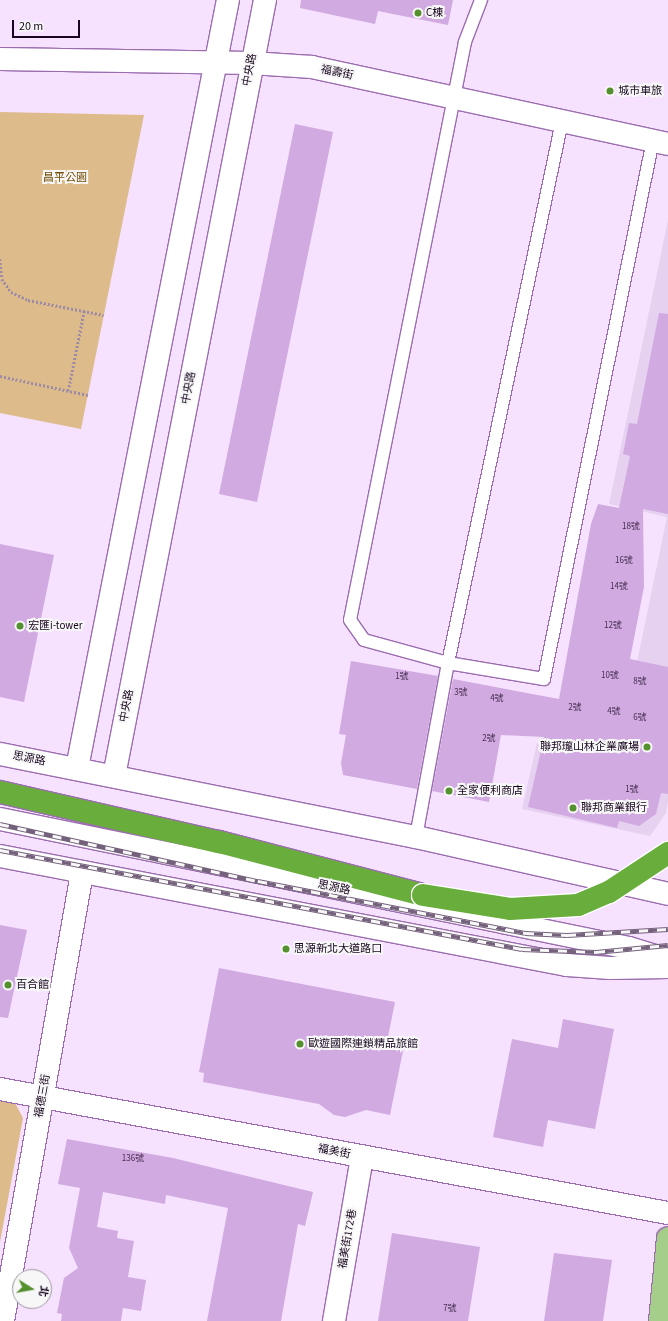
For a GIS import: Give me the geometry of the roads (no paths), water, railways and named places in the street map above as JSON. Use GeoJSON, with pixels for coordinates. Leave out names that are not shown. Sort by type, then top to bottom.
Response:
{"type":"FeatureCollection","features":[{"type":"Feature","properties":{"kind":"highway"},"geometry":{"type":"LineString","coordinates":[[0,792],[219,842],[423,895],[510,909],[578,905],[609,892],[668,853]]}},
{"type":"Feature","properties":{"kind":"main road"},"geometry":{"type":"LineString","coordinates":[[660,1321],[668,1238]]}},
{"type":"Feature","properties":{"kind":"street"},"geometry":{"type":"LineString","coordinates":[[77,768],[214,63],[228,0]]}},
{"type":"Feature","properties":{"kind":"street","name":"中央路"},"geometry":{"type":"LineString","coordinates":[[114,776],[251,63],[265,0]]}},
{"type":"Feature","properties":{"kind":"street","name":"福壽街"},"geometry":{"type":"LineString","coordinates":[[0,58],[251,63],[312,67],[660,142]]}},
{"type":"Feature","properties":{"kind":"street","name":"思源路"},"geometry":{"type":"LineString","coordinates":[[0,754],[77,768],[416,837],[668,894]]}},
{"type":"Feature","properties":{"kind":"street","name":"思源路"},"geometry":{"type":"LineString","coordinates":[[0,819],[629,948],[668,960]]}},
{"type":"Feature","properties":{"kind":"street"},"geometry":{"type":"LineString","coordinates":[[0,856],[567,965],[610,968],[668,967]]}},
{"type":"Feature","properties":{"kind":"street","name":"福德三街"},"geometry":{"type":"LineString","coordinates":[[3,1321],[82,872]]}},
{"type":"Feature","properties":{"kind":"street","name":"福美街"},"geometry":{"type":"LineString","coordinates":[[0,1089],[668,1213]]}},
{"type":"Feature","properties":{"kind":"street","name":"福美街172巷"},"geometry":{"type":"LineString","coordinates":[[334,1321],[362,1157]]}},
{"type":"Feature","properties":{"kind":"lane"},"geometry":{"type":"LineString","coordinates":[[481,0],[465,42],[456,98],[350,620],[364,640],[448,663],[544,679],[660,142]]}},
{"type":"Feature","properties":{"kind":"lane"},"geometry":{"type":"LineString","coordinates":[[416,837],[448,663],[562,121]]}},
{"type":"Feature","properties":{"kind":"railway"},"geometry":{"type":"LineString","coordinates":[[0,824],[258,881],[525,933],[567,935],[668,929]]}},
{"type":"Feature","properties":{"kind":"railway"},"geometry":{"type":"LineString","coordinates":[[0,850],[522,949],[596,952],[668,945]]}},
{"type":"Feature","properties":{"kind":"place","name":"C棟"},"geometry":{"type":"Point","coordinates":[418,13]}},
{"type":"Feature","properties":{"kind":"place","name":"城市車旅"},"geometry":{"type":"Point","coordinates":[610,91]}},
{"type":"Feature","properties":{"kind":"place","name":"宏匯i-tower"},"geometry":{"type":"Point","coordinates":[20,626]}},
{"type":"Feature","properties":{"kind":"place","name":"聯邦瓏山林企業廣場"},"geometry":{"type":"Point","coordinates":[647,747]}},
{"type":"Feature","properties":{"kind":"place","name":"全家便利商店"},"geometry":{"type":"Point","coordinates":[449,791]}},
{"type":"Feature","properties":{"kind":"place","name":"聯邦商業銀行"},"geometry":{"type":"Point","coordinates":[573,808]}},
{"type":"Feature","properties":{"kind":"place","name":"思源新北大道路口"},"geometry":{"type":"Point","coordinates":[286,949]}},
{"type":"Feature","properties":{"kind":"place","name":"百合館"},"geometry":{"type":"Point","coordinates":[8,985]}},
{"type":"Feature","properties":{"kind":"place","name":"歐遊國際連鎖精品旅館"},"geometry":{"type":"Point","coordinates":[300,1044]}},
{"type":"Feature","properties":{"kind":"park label","name":"昌平公園"},"geometry":{"type":"Point","coordinates":[65,178]}}]}
